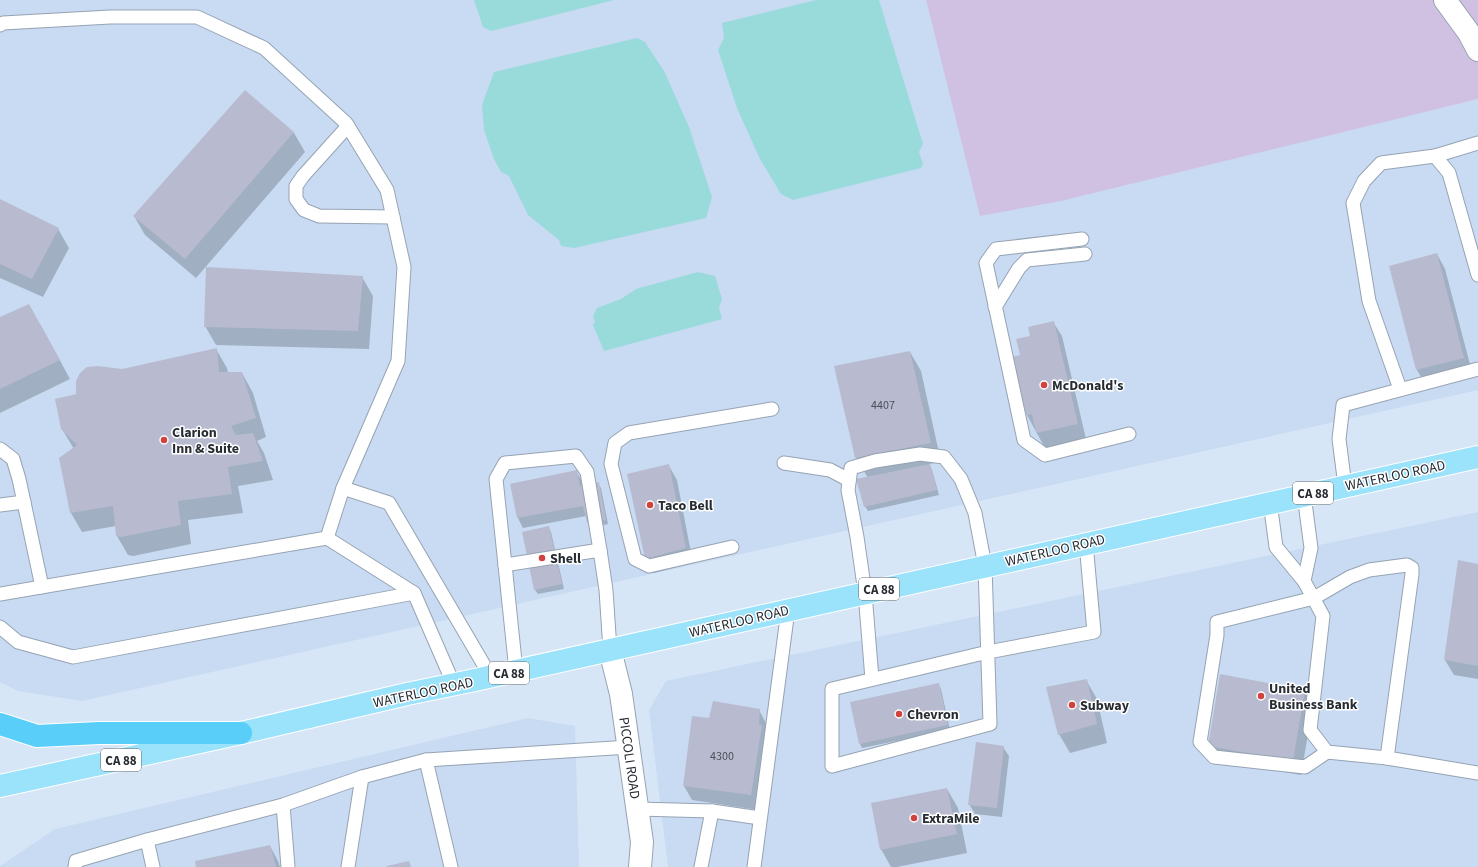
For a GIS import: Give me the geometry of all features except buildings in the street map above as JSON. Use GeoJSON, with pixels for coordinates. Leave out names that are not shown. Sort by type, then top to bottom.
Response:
{"type":"FeatureCollection","features":[{"type":"Feature","properties":{"kind":"highway"},"geometry":{"type":"LineString","coordinates":[[0,724],[37,736],[99,733],[241,733]]}},
{"type":"Feature","properties":{"kind":"main road","name":"WATERLOO ROAD"},"geometry":{"type":"LineString","coordinates":[[0,786],[1304,494],[1478,457]]}},
{"type":"Feature","properties":{"kind":"street"},"geometry":{"type":"LineString","coordinates":[[1445,0],[1469,33],[1478,50]]}},
{"type":"Feature","properties":{"kind":"street","name":"PICCOLI ROAD"},"geometry":{"type":"LineString","coordinates":[[610,650],[621,694],[629,747],[642,842],[640,867]]}},
{"type":"Feature","properties":{"kind":"lane"},"geometry":{"type":"LineString","coordinates":[[0,25],[110,17],[197,17],[264,48],[348,126],[387,190],[404,266],[398,361],[343,488],[327,538]]}},
{"type":"Feature","properties":{"kind":"lane"},"geometry":{"type":"LineString","coordinates":[[348,126],[303,176],[296,186],[296,199],[304,210],[319,216],[393,217]]}},
{"type":"Feature","properties":{"kind":"lane"},"geometry":{"type":"LineString","coordinates":[[1400,389],[1370,301],[1353,203],[1364,182],[1380,163],[1435,156],[1478,143]]}},
{"type":"Feature","properties":{"kind":"lane"},"geometry":{"type":"LineString","coordinates":[[1435,156],[1449,173],[1478,275]]}},
{"type":"Feature","properties":{"kind":"lane"},"geometry":{"type":"LineString","coordinates":[[1082,239],[996,249],[986,263],[1024,440],[1045,455],[1129,434]]}},
{"type":"Feature","properties":{"kind":"lane"},"geometry":{"type":"LineString","coordinates":[[995,307],[1019,268],[1027,260],[1085,254]]}},
{"type":"Feature","properties":{"kind":"lane"},"geometry":{"type":"LineString","coordinates":[[1345,486],[1339,439],[1343,405],[1478,369]]}},
{"type":"Feature","properties":{"kind":"lane"},"geometry":{"type":"LineString","coordinates":[[732,547],[649,566],[635,559],[612,464],[615,443],[629,433],[772,409]]}},
{"type":"Feature","properties":{"kind":"lane"},"geometry":{"type":"LineString","coordinates":[[0,449],[14,459],[42,587]]}},
{"type":"Feature","properties":{"kind":"lane"},"geometry":{"type":"LineString","coordinates":[[872,679],[865,593],[857,537],[848,490],[850,468],[875,461],[920,454],[944,457],[960,479],[975,514],[985,566],[988,652],[990,724],[832,766],[832,689],[988,652],[1094,632],[1086,543]]}},
{"type":"Feature","properties":{"kind":"lane"},"geometry":{"type":"LineString","coordinates":[[516,671],[496,479],[505,463],[576,456],[587,472],[606,590],[610,650]]}},
{"type":"Feature","properties":{"kind":"lane"},"geometry":{"type":"LineString","coordinates":[[784,462],[830,470],[849,480]]}},
{"type":"Feature","properties":{"kind":"lane"},"geometry":{"type":"LineString","coordinates":[[343,488],[389,503],[491,677]]}},
{"type":"Feature","properties":{"kind":"lane"},"geometry":{"type":"LineString","coordinates":[[1304,494],[1311,548],[1304,580]]}},
{"type":"Feature","properties":{"kind":"lane"},"geometry":{"type":"LineString","coordinates":[[0,505],[24,502]]}},
{"type":"Feature","properties":{"kind":"lane"},"geometry":{"type":"LineString","coordinates":[[1270,502],[1276,546],[1304,580],[1323,616],[1310,730],[1327,752]]}},
{"type":"Feature","properties":{"kind":"lane"},"geometry":{"type":"LineString","coordinates":[[0,594],[327,538],[414,593],[454,685]]}},
{"type":"Feature","properties":{"kind":"lane"},"geometry":{"type":"LineString","coordinates":[[505,565],[600,550]]}},
{"type":"Feature","properties":{"kind":"lane"},"geometry":{"type":"LineString","coordinates":[[1387,758],[1412,568],[1407,565],[1369,570],[1350,577],[1314,598],[1217,622],[1217,634],[1200,742],[1214,757],[1305,767],[1327,752],[1387,758],[1478,773]]}},
{"type":"Feature","properties":{"kind":"lane"},"geometry":{"type":"LineString","coordinates":[[0,627],[18,642],[73,657],[414,593]]}},
{"type":"Feature","properties":{"kind":"lane"},"geometry":{"type":"LineString","coordinates":[[754,867],[788,610]]}},
{"type":"Feature","properties":{"kind":"lane"},"geometry":{"type":"LineString","coordinates":[[75,867],[76,861],[148,840],[283,805],[362,777],[426,760],[629,747]]}},
{"type":"Feature","properties":{"kind":"lane"},"geometry":{"type":"LineString","coordinates":[[426,760],[451,867]]}},
{"type":"Feature","properties":{"kind":"lane"},"geometry":{"type":"LineString","coordinates":[[348,867],[362,777]]}},
{"type":"Feature","properties":{"kind":"lane"},"geometry":{"type":"LineString","coordinates":[[283,805],[288,867]]}},
{"type":"Feature","properties":{"kind":"lane"},"geometry":{"type":"LineString","coordinates":[[637,809],[712,811],[760,818]]}},
{"type":"Feature","properties":{"kind":"lane"},"geometry":{"type":"LineString","coordinates":[[702,867],[712,811]]}},
{"type":"Feature","properties":{"kind":"lane"},"geometry":{"type":"LineString","coordinates":[[148,840],[153,867]]}},
{"type":"Feature","properties":{"kind":"shaded area"},"geometry":{"type":"Polygon","coordinates":[[[0,0],[926,0],[981,216],[1478,99],[1478,390],[82,701],[18,691],[0,682],[0,0]]]}},
{"type":"Feature","properties":{"kind":"shaded area"},"geometry":{"type":"Polygon","coordinates":[[[474,0],[614,0],[491,31],[483,27],[474,0]]]}},
{"type":"Feature","properties":{"kind":"shaded area"},"geometry":{"type":"Polygon","coordinates":[[[816,0],[879,0],[923,144],[919,152],[923,164],[921,168],[793,200],[781,194],[760,159],[737,108],[718,50],[724,38],[722,23],[816,0]]]}},
{"type":"Feature","properties":{"kind":"shaded area"},"geometry":{"type":"Polygon","coordinates":[[[926,0],[1478,0],[1478,99],[1061,201],[980,216],[926,0]]]}},
{"type":"Feature","properties":{"kind":"shaded area"},"geometry":{"type":"Polygon","coordinates":[[[637,38],[645,42],[664,71],[689,127],[712,197],[706,218],[574,248],[561,246],[559,240],[528,215],[509,176],[501,172],[494,159],[484,130],[482,105],[494,72],[637,38]]]}},
{"type":"Feature","properties":{"kind":"shaded area"},"geometry":{"type":"Polygon","coordinates":[[[698,272],[715,276],[722,299],[719,307],[722,319],[604,351],[593,325],[595,322],[593,316],[597,308],[621,299],[636,289],[698,272]]]}},
{"type":"Feature","properties":{"kind":"shaded area"},"geometry":{"type":"Polygon","coordinates":[[[1478,512],[1478,867],[668,867],[649,710],[666,681],[1478,512]]]}},
{"type":"Feature","properties":{"kind":"shaded area"},"geometry":{"type":"Polygon","coordinates":[[[528,718],[575,726],[579,867],[0,867],[55,829],[528,718]]]}},
{"type":"Feature","properties":{"kind":"place","name":"McDonald's"},"geometry":{"type":"Point","coordinates":[1044,385]}},
{"type":"Feature","properties":{"kind":"place","name":"Clarion Inn & Suite"},"geometry":{"type":"Point","coordinates":[164,440]}},
{"type":"Feature","properties":{"kind":"place","name":"Taco Bell"},"geometry":{"type":"Point","coordinates":[650,505]}},
{"type":"Feature","properties":{"kind":"place","name":"Shell"},"geometry":{"type":"Point","coordinates":[542,558]}},
{"type":"Feature","properties":{"kind":"place","name":"United Business Bank"},"geometry":{"type":"Point","coordinates":[1261,696]}},
{"type":"Feature","properties":{"kind":"place","name":"Subway"},"geometry":{"type":"Point","coordinates":[1072,705]}},
{"type":"Feature","properties":{"kind":"place","name":"Chevron"},"geometry":{"type":"Point","coordinates":[899,714]}},
{"type":"Feature","properties":{"kind":"place","name":"ExtraMile"},"geometry":{"type":"Point","coordinates":[914,818]}}]}
